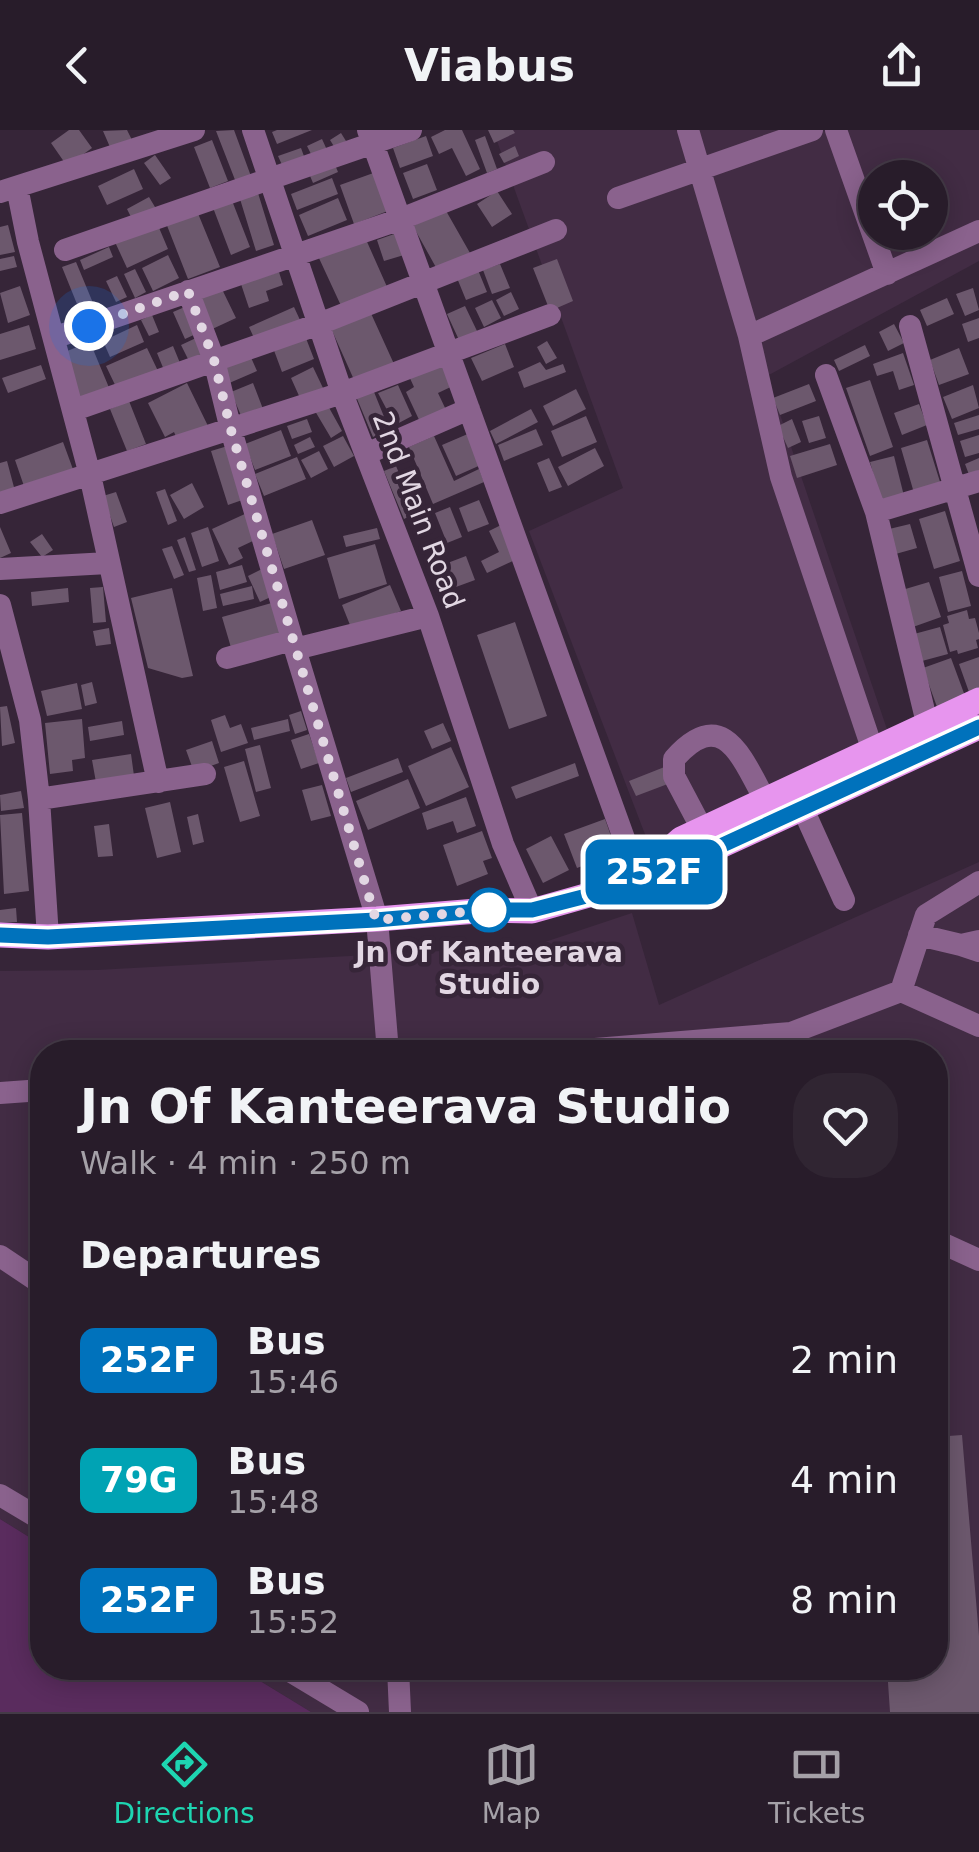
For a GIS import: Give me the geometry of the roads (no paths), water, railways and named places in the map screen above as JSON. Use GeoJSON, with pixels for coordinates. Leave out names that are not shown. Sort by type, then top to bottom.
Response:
{"type":"FeatureCollection","features":[{"type":"Feature","properties":{"kind":"main road"},"geometry":{"type":"LineString","coordinates":[[638,877],[681,839],[979,700]]}},
{"type":"Feature","properties":{"kind":"main road"},"geometry":{"type":"LineString","coordinates":[[0,935],[48,937],[532,910],[602,892],[690,860],[979,727]]}},
{"type":"Feature","properties":{"kind":"street"},"geometry":{"type":"LineString","coordinates":[[158,782],[56,337],[9,190],[136,139],[194,130]]}},
{"type":"Feature","properties":{"kind":"street","name":"2nd Main Road"},"geometry":{"type":"LineString","coordinates":[[253,130],[342,393],[428,616],[502,844],[532,910]]}},
{"type":"Feature","properties":{"kind":"street"},"geometry":{"type":"LineString","coordinates":[[65,250],[270,178],[371,136],[410,130]]}},
{"type":"Feature","properties":{"kind":"street"},"geometry":{"type":"LineString","coordinates":[[688,130],[749,336],[781,477],[873,751]]}},
{"type":"Feature","properties":{"kind":"street"},"geometry":{"type":"LineString","coordinates":[[618,198],[812,130]]}},
{"type":"Feature","properties":{"kind":"street"},"geometry":{"type":"LineString","coordinates":[[836,130],[888,274]]}},
{"type":"Feature","properties":{"kind":"street"},"geometry":{"type":"LineString","coordinates":[[371,136],[638,877]]}},
{"type":"Feature","properties":{"kind":"street"},"geometry":{"type":"LineString","coordinates":[[56,337],[401,219],[544,162]]}},
{"type":"Feature","properties":{"kind":"street"},"geometry":{"type":"LineString","coordinates":[[74,410],[319,324],[556,230]]}},
{"type":"Feature","properties":{"kind":"street"},"geometry":{"type":"LineString","coordinates":[[749,336],[979,232]]}},
{"type":"Feature","properties":{"kind":"street"},"geometry":{"type":"LineString","coordinates":[[188,291],[214,360],[231,430],[376,920],[387,1040]]}},
{"type":"Feature","properties":{"kind":"street"},"geometry":{"type":"LineString","coordinates":[[0,503],[342,393],[550,315]]}},
{"type":"Feature","properties":{"kind":"street"},"geometry":{"type":"LineString","coordinates":[[910,326],[979,576]]}},
{"type":"Feature","properties":{"kind":"street"},"geometry":{"type":"LineString","coordinates":[[826,375],[876,512],[927,723]]}},
{"type":"Feature","properties":{"kind":"street"},"geometry":{"type":"LineString","coordinates":[[366,454],[469,409]]}},
{"type":"Feature","properties":{"kind":"street"},"geometry":{"type":"LineString","coordinates":[[876,512],[979,481]]}},
{"type":"Feature","properties":{"kind":"street"},"geometry":{"type":"LineString","coordinates":[[0,569],[108,563]]}},
{"type":"Feature","properties":{"kind":"street"},"geometry":{"type":"LineString","coordinates":[[0,605],[30,720],[40,798],[48,937]]}},
{"type":"Feature","properties":{"kind":"street"},"geometry":{"type":"LineString","coordinates":[[227,658],[428,616]]}},
{"type":"Feature","properties":{"kind":"street"},"geometry":{"type":"LineString","coordinates":[[702,829],[674,776],[674,759],[702,737],[720,736],[734,743],[765,800]]}},
{"type":"Feature","properties":{"kind":"street"},"geometry":{"type":"LineString","coordinates":[[40,798],[205,774]]}},
{"type":"Feature","properties":{"kind":"street"},"geometry":{"type":"LineString","coordinates":[[803,808],[844,900]]}},
{"type":"Feature","properties":{"kind":"street"},"geometry":{"type":"LineString","coordinates":[[797,1040],[901,992],[926,915],[979,882]]}},
{"type":"Feature","properties":{"kind":"street"},"geometry":{"type":"LineString","coordinates":[[919,935],[973,946]]}},
{"type":"Feature","properties":{"kind":"street"},"geometry":{"type":"LineString","coordinates":[[901,992],[979,1026]]}},
{"type":"Feature","properties":{"kind":"street"},"geometry":{"type":"LineString","coordinates":[[0,1093],[30,1091]]}},
{"type":"Feature","properties":{"kind":"street"},"geometry":{"type":"LineString","coordinates":[[948,1246],[979,1260]]}},
{"type":"Feature","properties":{"kind":"street"},"geometry":{"type":"LineString","coordinates":[[0,1256],[30,1276]]}},
{"type":"Feature","properties":{"kind":"street"},"geometry":{"type":"LineString","coordinates":[[0,1494],[30,1513]]}},
{"type":"Feature","properties":{"kind":"street"},"geometry":{"type":"LineString","coordinates":[[305,1680],[358,1712]]}},
{"type":"Feature","properties":{"kind":"street"},"geometry":{"type":"LineString","coordinates":[[399,1680],[400,1712]]}},
{"type":"Feature","properties":{"kind":"place","name":"Jn Of Kanteerava Studio"},"geometry":{"type":"Point","coordinates":[489,910]}}]}
